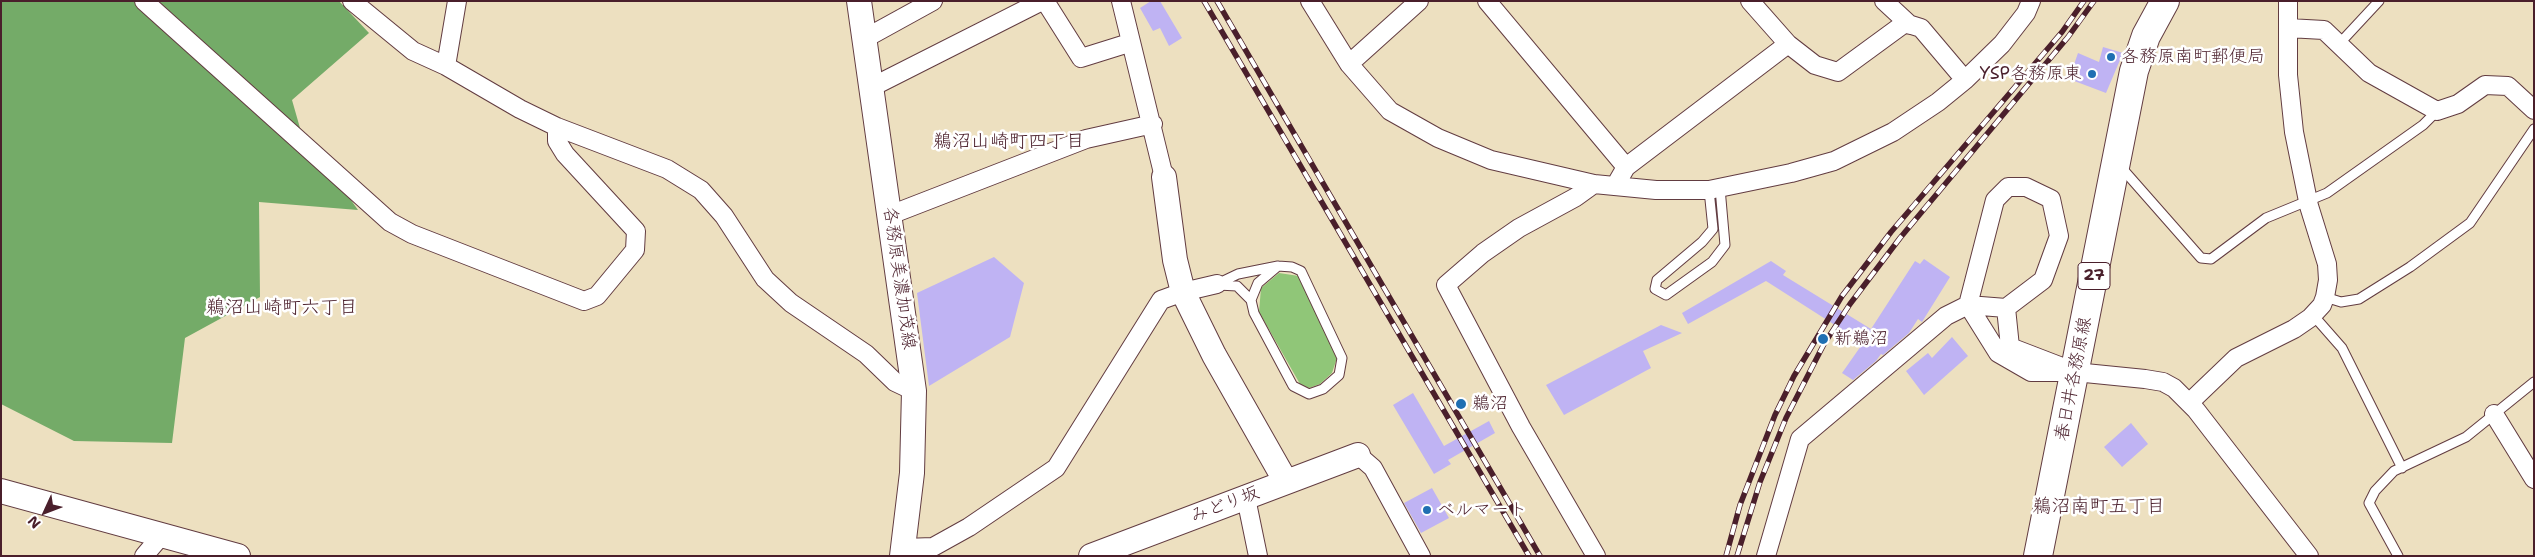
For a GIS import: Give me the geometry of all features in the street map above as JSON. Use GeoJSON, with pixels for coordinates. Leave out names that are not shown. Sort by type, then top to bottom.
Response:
{"type":"FeatureCollection","features":[{"type":"Feature","properties":{"kind":"main road","name":"春日井各務原線"},"geometry":{"type":"LineString","coordinates":[[2038,556],[2076,372],[2134,71],[2146,36],[2165,1]]}},
{"type":"Feature","properties":{"kind":"street"},"geometry":{"type":"LineString","coordinates":[[144,1],[390,222],[412,234],[584,301],[597,296],[635,250],[636,231],[565,154],[558,141],[557,127]]}},
{"type":"Feature","properties":{"kind":"street"},"geometry":{"type":"LineString","coordinates":[[352,1],[413,52],[446,66],[520,110],[557,127],[667,169],[701,190],[724,216],[765,279],[791,303],[866,354],[896,382],[914,391]]}},
{"type":"Feature","properties":{"kind":"street"},"geometry":{"type":"LineString","coordinates":[[446,66],[457,1]]}},
{"type":"Feature","properties":{"kind":"street","name":"各務原美濃加茂線"},"geometry":{"type":"LineString","coordinates":[[858,1],[914,391],[912,473],[902,552]]}},
{"type":"Feature","properties":{"kind":"street"},"geometry":{"type":"LineString","coordinates":[[864,39],[933,1]]}},
{"type":"Feature","properties":{"kind":"street"},"geometry":{"type":"LineString","coordinates":[[870,88],[1044,1],[1082,58],[1129,43]]}},
{"type":"Feature","properties":{"kind":"street"},"geometry":{"type":"LineString","coordinates":[[1121,1],[1129,43],[1153,124],[1164,177],[1175,260],[1183,292],[1214,355],[1286,482]]}},
{"type":"Feature","properties":{"kind":"street"},"geometry":{"type":"LineString","coordinates":[[1310,1],[1349,64],[1390,111],[1438,138],[1491,160],[1594,184],[1656,190],[1714,189],[1834,161],[1893,132],[1938,102],[1965,80],[2002,44],[2026,13],[2031,1]]}},
{"type":"Feature","properties":{"kind":"street"},"geometry":{"type":"LineString","coordinates":[[1349,64],[1419,1]]}},
{"type":"Feature","properties":{"kind":"street"},"geometry":{"type":"LineString","coordinates":[[1487,1],[1626,167]]}},
{"type":"Feature","properties":{"kind":"street"},"geometry":{"type":"LineString","coordinates":[[1750,1],[1788,44],[1815,65],[1838,72],[1905,23],[1921,28],[1965,80]]}},
{"type":"Feature","properties":{"kind":"street"},"geometry":{"type":"LineString","coordinates":[[1884,1],[1910,25]]}},
{"type":"Feature","properties":{"kind":"street"},"geometry":{"type":"LineString","coordinates":[[2189,403],[2236,358],[2294,329],[2313,316],[2325,297],[2328,280],[2327,264],[2308,202],[2294,132],[2288,75],[2288,1]]}},
{"type":"Feature","properties":{"kind":"street"},"geometry":{"type":"LineString","coordinates":[[2288,28],[2324,30],[2380,80],[2437,111],[2458,104],[2485,85],[2508,86],[2534,110]]}},
{"type":"Feature","properties":{"kind":"street"},"geometry":{"type":"LineString","coordinates":[[1615,186],[1626,167],[1788,44]]}},
{"type":"Feature","properties":{"kind":"street"},"geometry":{"type":"LineString","coordinates":[[890,216],[1086,139],[1153,124]]}},
{"type":"Feature","properties":{"kind":"street"},"geometry":{"type":"LineString","coordinates":[[1594,184],[1576,197],[1519,228],[1483,253],[1446,285],[1521,427],[1596,556]]}},
{"type":"Feature","properties":{"kind":"street"},"geometry":{"type":"LineString","coordinates":[[1766,556],[1800,439],[1946,316],[1968,306],[2006,308],[2043,280],[2059,236],[2052,199],[2026,187],[2008,187],[1995,200],[1968,306],[1998,353],[2031,372],[2076,372],[2163,382],[2174,388],[2189,403],[2309,556]]}},
{"type":"Feature","properties":{"kind":"street"},"geometry":{"type":"LineString","coordinates":[[902,552],[933,547],[969,527],[1056,468],[1161,300],[1183,292],[1217,284]]}},
{"type":"Feature","properties":{"kind":"street"},"geometry":{"type":"LineString","coordinates":[[2006,308],[2010,347],[2076,372]]}},
{"type":"Feature","properties":{"kind":"street"},"geometry":{"type":"LineString","coordinates":[[2494,414],[2534,479]]}},
{"type":"Feature","properties":{"kind":"street"},"geometry":{"type":"LineString","coordinates":[[1358,455],[1373,468],[1421,556]]}},
{"type":"Feature","properties":{"kind":"street","name":"みどり坂"},"geometry":{"type":"LineString","coordinates":[[1091,556],[1358,455]]}},
{"type":"Feature","properties":{"kind":"street"},"geometry":{"type":"LineString","coordinates":[[1,491],[238,556]]}},
{"type":"Feature","properties":{"kind":"street"},"geometry":{"type":"LineString","coordinates":[[1246,498],[1258,556]]}},
{"type":"Feature","properties":{"kind":"street"},"geometry":{"type":"LineString","coordinates":[[144,556],[161,536]]}},
{"type":"Feature","properties":{"kind":"lane"},"geometry":{"type":"LineString","coordinates":[[2339,44],[2378,1]]}},
{"type":"Feature","properties":{"kind":"lane"},"geometry":{"type":"LineString","coordinates":[[2116,162],[2201,258],[2211,259],[2260,221],[2327,194],[2423,125],[2437,111]]}},
{"type":"Feature","properties":{"kind":"lane"},"geometry":{"type":"LineString","coordinates":[[2325,297],[2341,302],[2359,298],[2410,267],[2470,223],[2534,129]]}},
{"type":"Feature","properties":{"kind":"lane"},"geometry":{"type":"LineString","coordinates":[[1714,189],[1725,245],[1712,262],[1666,295],[1655,289],[1657,280],[1702,242],[1713,229],[1714,189]]}},
{"type":"Feature","properties":{"kind":"lane"},"geometry":{"type":"LineString","coordinates":[[1278,266],[1292,266],[1301,271],[1342,358],[1339,375],[1323,389],[1309,394],[1293,386],[1254,313],[1251,300],[1238,286],[1217,284],[1238,274],[1278,266]]}},
{"type":"Feature","properties":{"kind":"lane"},"geometry":{"type":"LineString","coordinates":[[1251,300],[1258,283],[1278,266]]}},
{"type":"Feature","properties":{"kind":"lane"},"geometry":{"type":"LineString","coordinates":[[2313,316],[2342,348],[2402,468]]}},
{"type":"Feature","properties":{"kind":"lane"},"geometry":{"type":"LineString","coordinates":[[2398,556],[2369,503],[2376,491],[2388,478],[2402,468],[2466,438],[2534,382]]}},
{"type":"Feature","properties":{"kind":"green space"},"geometry":{"type":"Polygon","coordinates":[[[1,1],[339,1],[369,33],[292,100],[300,128],[358,210],[259,202],[260,297],[185,338],[172,443],[74,441],[1,404],[1,1]]]}},
{"type":"Feature","properties":{"kind":"green space"},"geometry":{"type":"Polygon","coordinates":[[[1279,273],[1299,276],[1337,358],[1332,373],[1320,384],[1309,388],[1300,384],[1259,312],[1261,288],[1279,273]]]}},
{"type":"Feature","properties":{"kind":"building"},"geometry":{"type":"Polygon","coordinates":[[[1151,1],[1160,1],[1182,38],[1169,46],[1160,28],[1153,31],[1140,8],[1151,1]]]}},
{"type":"Feature","properties":{"kind":"building","name":"YSP各務原東"},"geometry":{"type":"Polygon","coordinates":[[[2103,47],[2123,53],[2106,93],[2069,79],[2078,53],[2099,62],[2103,47]]]}},
{"type":"Feature","properties":{"kind":"building"},"geometry":{"type":"Polygon","coordinates":[[[994,257],[1024,283],[1010,337],[929,386],[917,293],[994,257]]]}},
{"type":"Feature","properties":{"kind":"building"},"geometry":{"type":"Polygon","coordinates":[[[1924,259],[1950,277],[1922,322],[1918,319],[1909,333],[1883,355],[1881,354],[1876,361],[1853,380],[1842,373],[1863,343],[1766,281],[1688,324],[1682,313],[1771,261],[1786,271],[1783,275],[1871,329],[1915,261],[1920,264],[1924,259]]]}},
{"type":"Feature","properties":{"kind":"building"},"geometry":{"type":"Polygon","coordinates":[[[1661,325],[1682,333],[1643,351],[1651,368],[1564,415],[1546,385],[1661,325]]]}},
{"type":"Feature","properties":{"kind":"building"},"geometry":{"type":"Polygon","coordinates":[[[1952,337],[1968,356],[1924,395],[1906,371],[1928,353],[1932,358],[1952,337]]]}},
{"type":"Feature","properties":{"kind":"building","name":"鵜沼"},"geometry":{"type":"Polygon","coordinates":[[[1413,393],[1444,446],[1489,421],[1495,433],[1448,460],[1451,464],[1434,474],[1393,405],[1413,393]]]}},
{"type":"Feature","properties":{"kind":"building"},"geometry":{"type":"Polygon","coordinates":[[[2131,423],[2148,444],[2122,467],[2104,447],[2131,423]]]}},
{"type":"Feature","properties":{"kind":"building","name":"ベルマート"},"geometry":{"type":"Polygon","coordinates":[[[1432,488],[1449,518],[1421,533],[1404,503],[1432,488]]]}},
{"type":"Feature","properties":{"kind":"railway"},"geometry":{"type":"LineString","coordinates":[[1204,1],[1529,556]]}},
{"type":"Feature","properties":{"kind":"railway"},"geometry":{"type":"LineString","coordinates":[[1217,1],[1540,556]]}},
{"type":"Feature","properties":{"kind":"railway"},"geometry":{"type":"LineString","coordinates":[[1726,556],[1740,505],[1775,415],[1794,376],[1842,296],[1891,232],[2062,32],[2084,1]]}},
{"type":"Feature","properties":{"kind":"railway"},"geometry":{"type":"LineString","coordinates":[[1737,556],[1760,482],[1786,418],[1824,344],[1850,304],[1900,238],[2068,37],[2094,1]]}},
{"type":"Feature","properties":{"kind":"place","name":"各務原南町郵便局"},"geometry":{"type":"Point","coordinates":[2111,57]}},
{"type":"Feature","properties":{"kind":"place","name":"YSP各務原東"},"geometry":{"type":"Point","coordinates":[2092,74]}},
{"type":"Feature","properties":{"kind":"place","name":"新鵜沼"},"geometry":{"type":"Point","coordinates":[1823,339]}},
{"type":"Feature","properties":{"kind":"place","name":"鵜沼"},"geometry":{"type":"Point","coordinates":[1461,404]}},
{"type":"Feature","properties":{"kind":"place","name":"ベルマート"},"geometry":{"type":"Point","coordinates":[1427,510]}},
{"type":"Feature","properties":{"kind":"district","name":"鵜沼山崎町四丁目"},"geometry":{"type":"Point","coordinates":[1009,142]}},
{"type":"Feature","properties":{"kind":"district","name":"鵜沼山崎町六丁目"},"geometry":{"type":"Point","coordinates":[282,308]}},
{"type":"Feature","properties":{"kind":"district","name":"鵜沼南町五丁目"},"geometry":{"type":"Point","coordinates":[2099,507]}}]}
